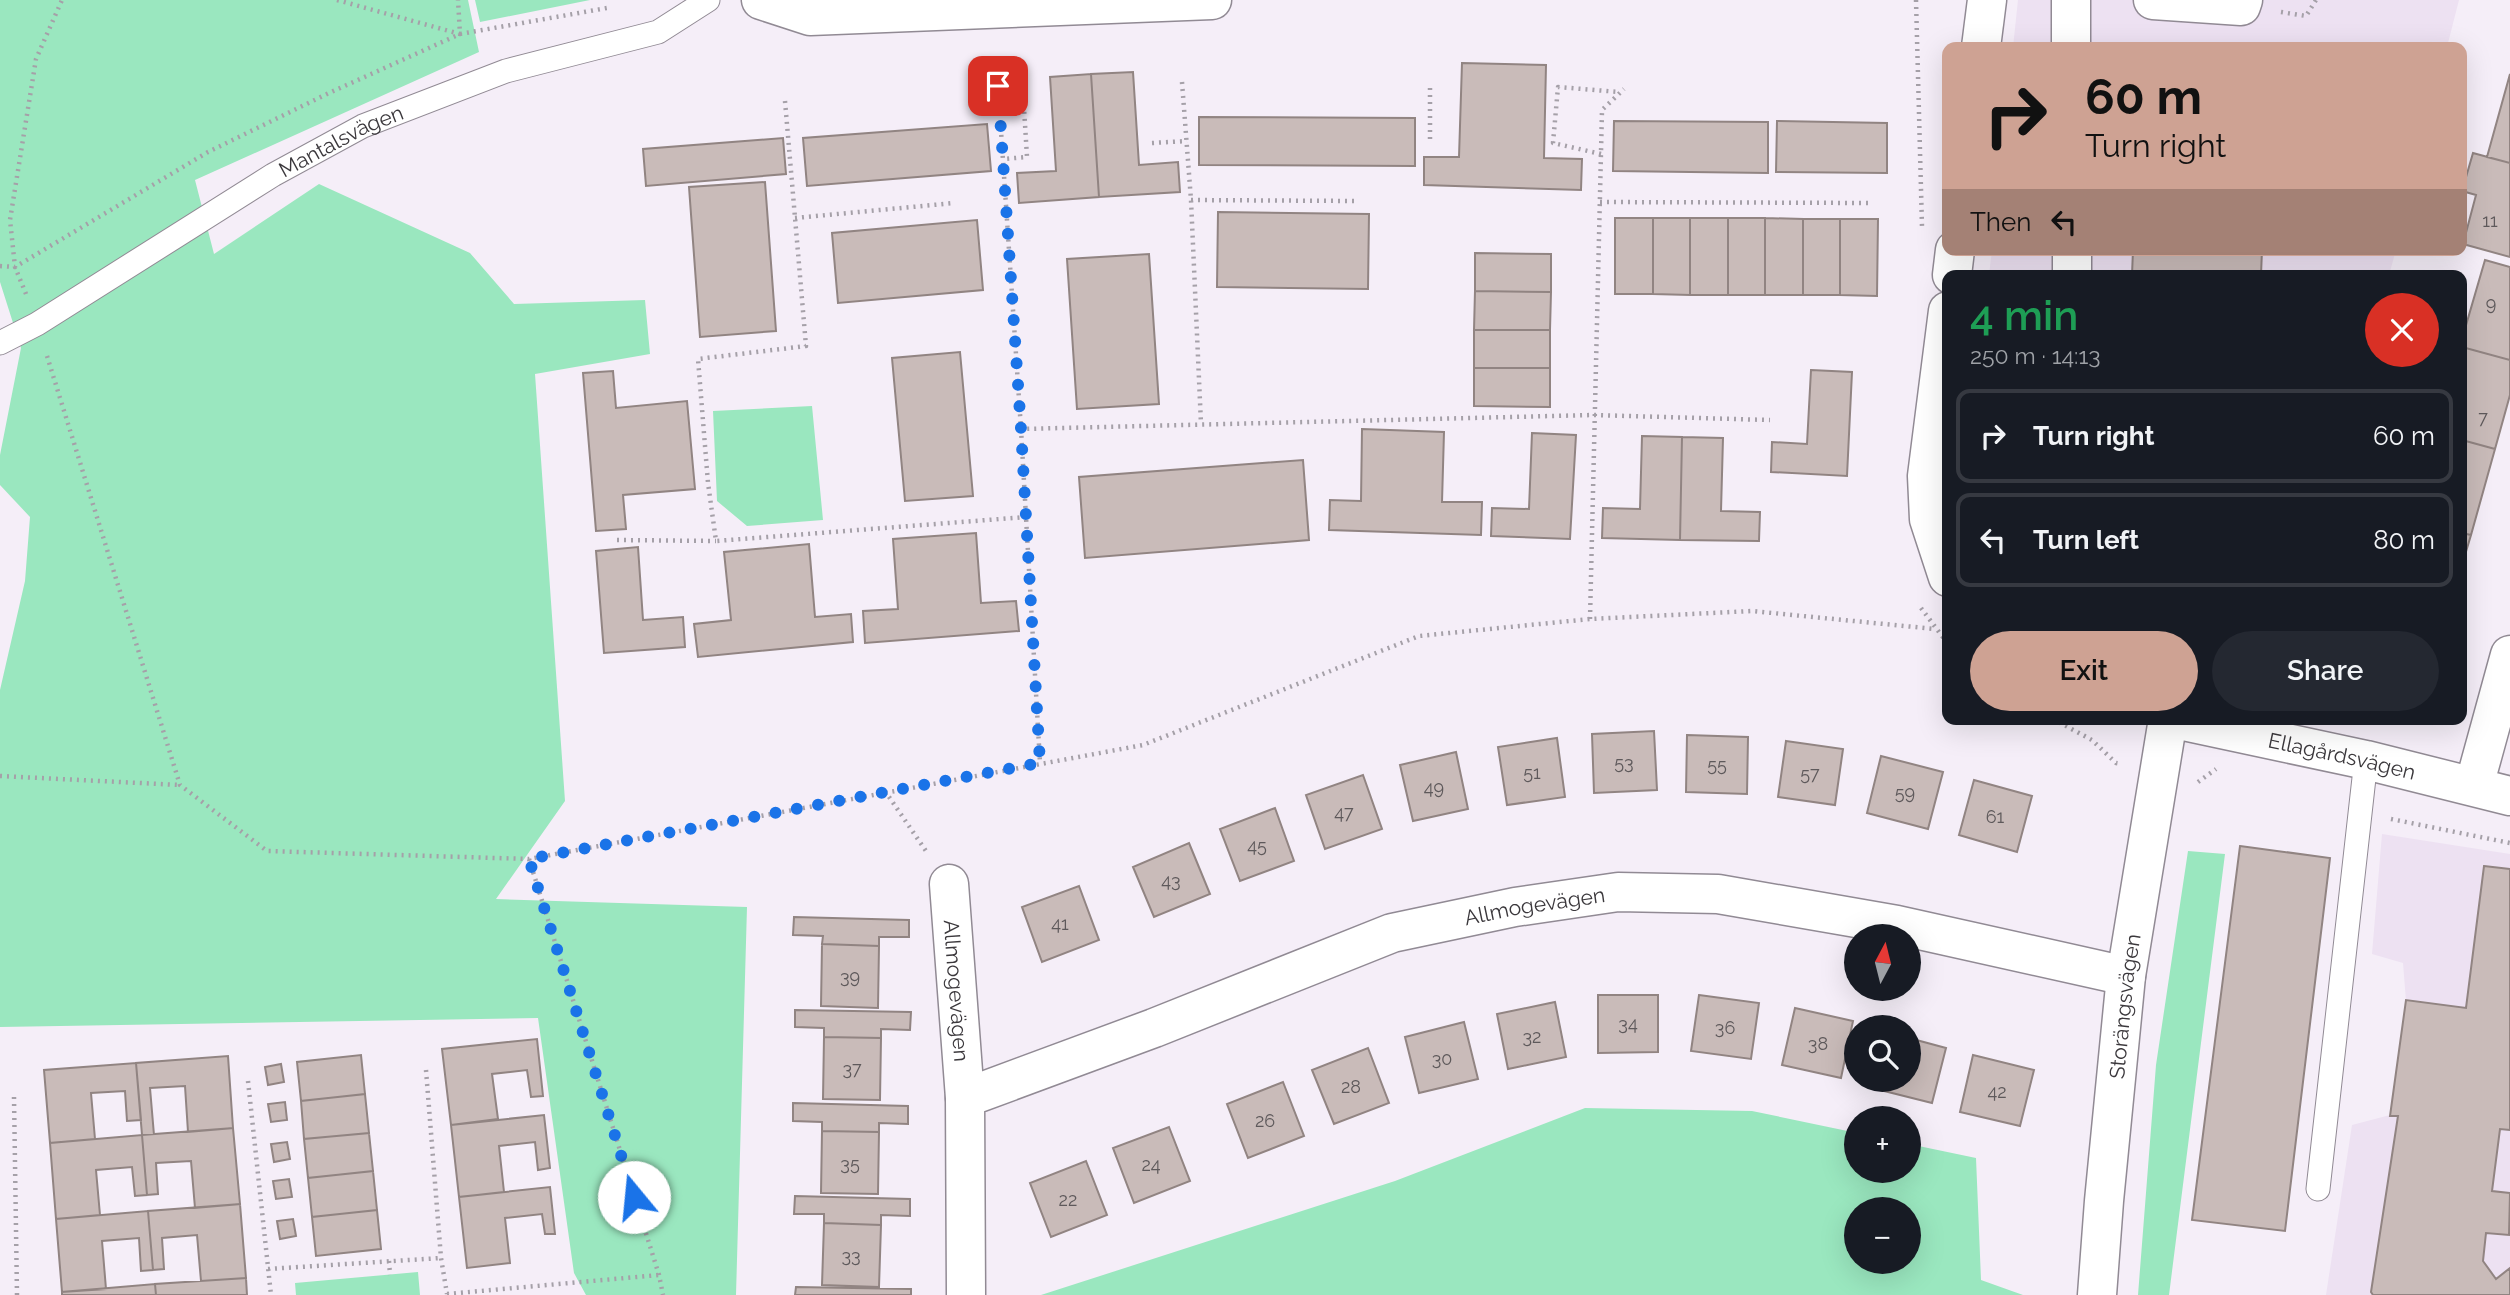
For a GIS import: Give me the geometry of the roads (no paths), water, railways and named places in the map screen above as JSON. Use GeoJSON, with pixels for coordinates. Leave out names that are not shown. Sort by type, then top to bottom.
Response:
{"type":"FeatureCollection","features":[{"type":"Feature","properties":{"kind":"street"},"geometry":{"type":"LineString","coordinates":[[761,0],[810,16],[1212,0]]}},
{"type":"Feature","properties":{"kind":"street"},"geometry":{"type":"LineString","coordinates":[[1982,42],[1987,0]]}},
{"type":"Feature","properties":{"kind":"street"},"geometry":{"type":"LineString","coordinates":[[2071,0],[2071,42]]}},
{"type":"Feature","properties":{"kind":"street"},"geometry":{"type":"LineString","coordinates":[[2153,0],[2241,6],[2243,0]]}},
{"type":"Feature","properties":{"kind":"street"},"geometry":{"type":"LineString","coordinates":[[1942,358],[1927,476],[1929,519],[1942,559]]}},
{"type":"Feature","properties":{"kind":"street"},"geometry":{"type":"LineString","coordinates":[[2474,786],[2510,655]]}},
{"type":"Feature","properties":{"kind":"street","name":"Storängsvägen"},"geometry":{"type":"LineString","coordinates":[[2097,1295],[2126,976],[2167,725]]}},
{"type":"Feature","properties":{"kind":"street","name":"Ellagårdsvägen"},"geometry":{"type":"LineString","coordinates":[[2202,725],[2366,760],[2510,796]]}},
{"type":"Feature","properties":{"kind":"street","name":"Allmogevägen"},"geometry":{"type":"LineString","coordinates":[[949,884],[965,1098],[966,1295]]}},
{"type":"Feature","properties":{"kind":"street","name":"Allmogevägen"},"geometry":{"type":"LineString","coordinates":[[965,1098],[1154,1028],[1392,933],[1516,907],[1618,892],[1718,894],[1897,925],[2126,976]]}},
{"type":"Feature","properties":{"kind":"lane","name":"Mantalsvägen"},"geometry":{"type":"LineString","coordinates":[[0,343],[37,324],[273,175],[363,126],[506,71],[658,32],[709,0]]}},
{"type":"Feature","properties":{"kind":"lane"},"geometry":{"type":"LineString","coordinates":[[2318,1189],[2358,812],[2366,760]]}}]}
